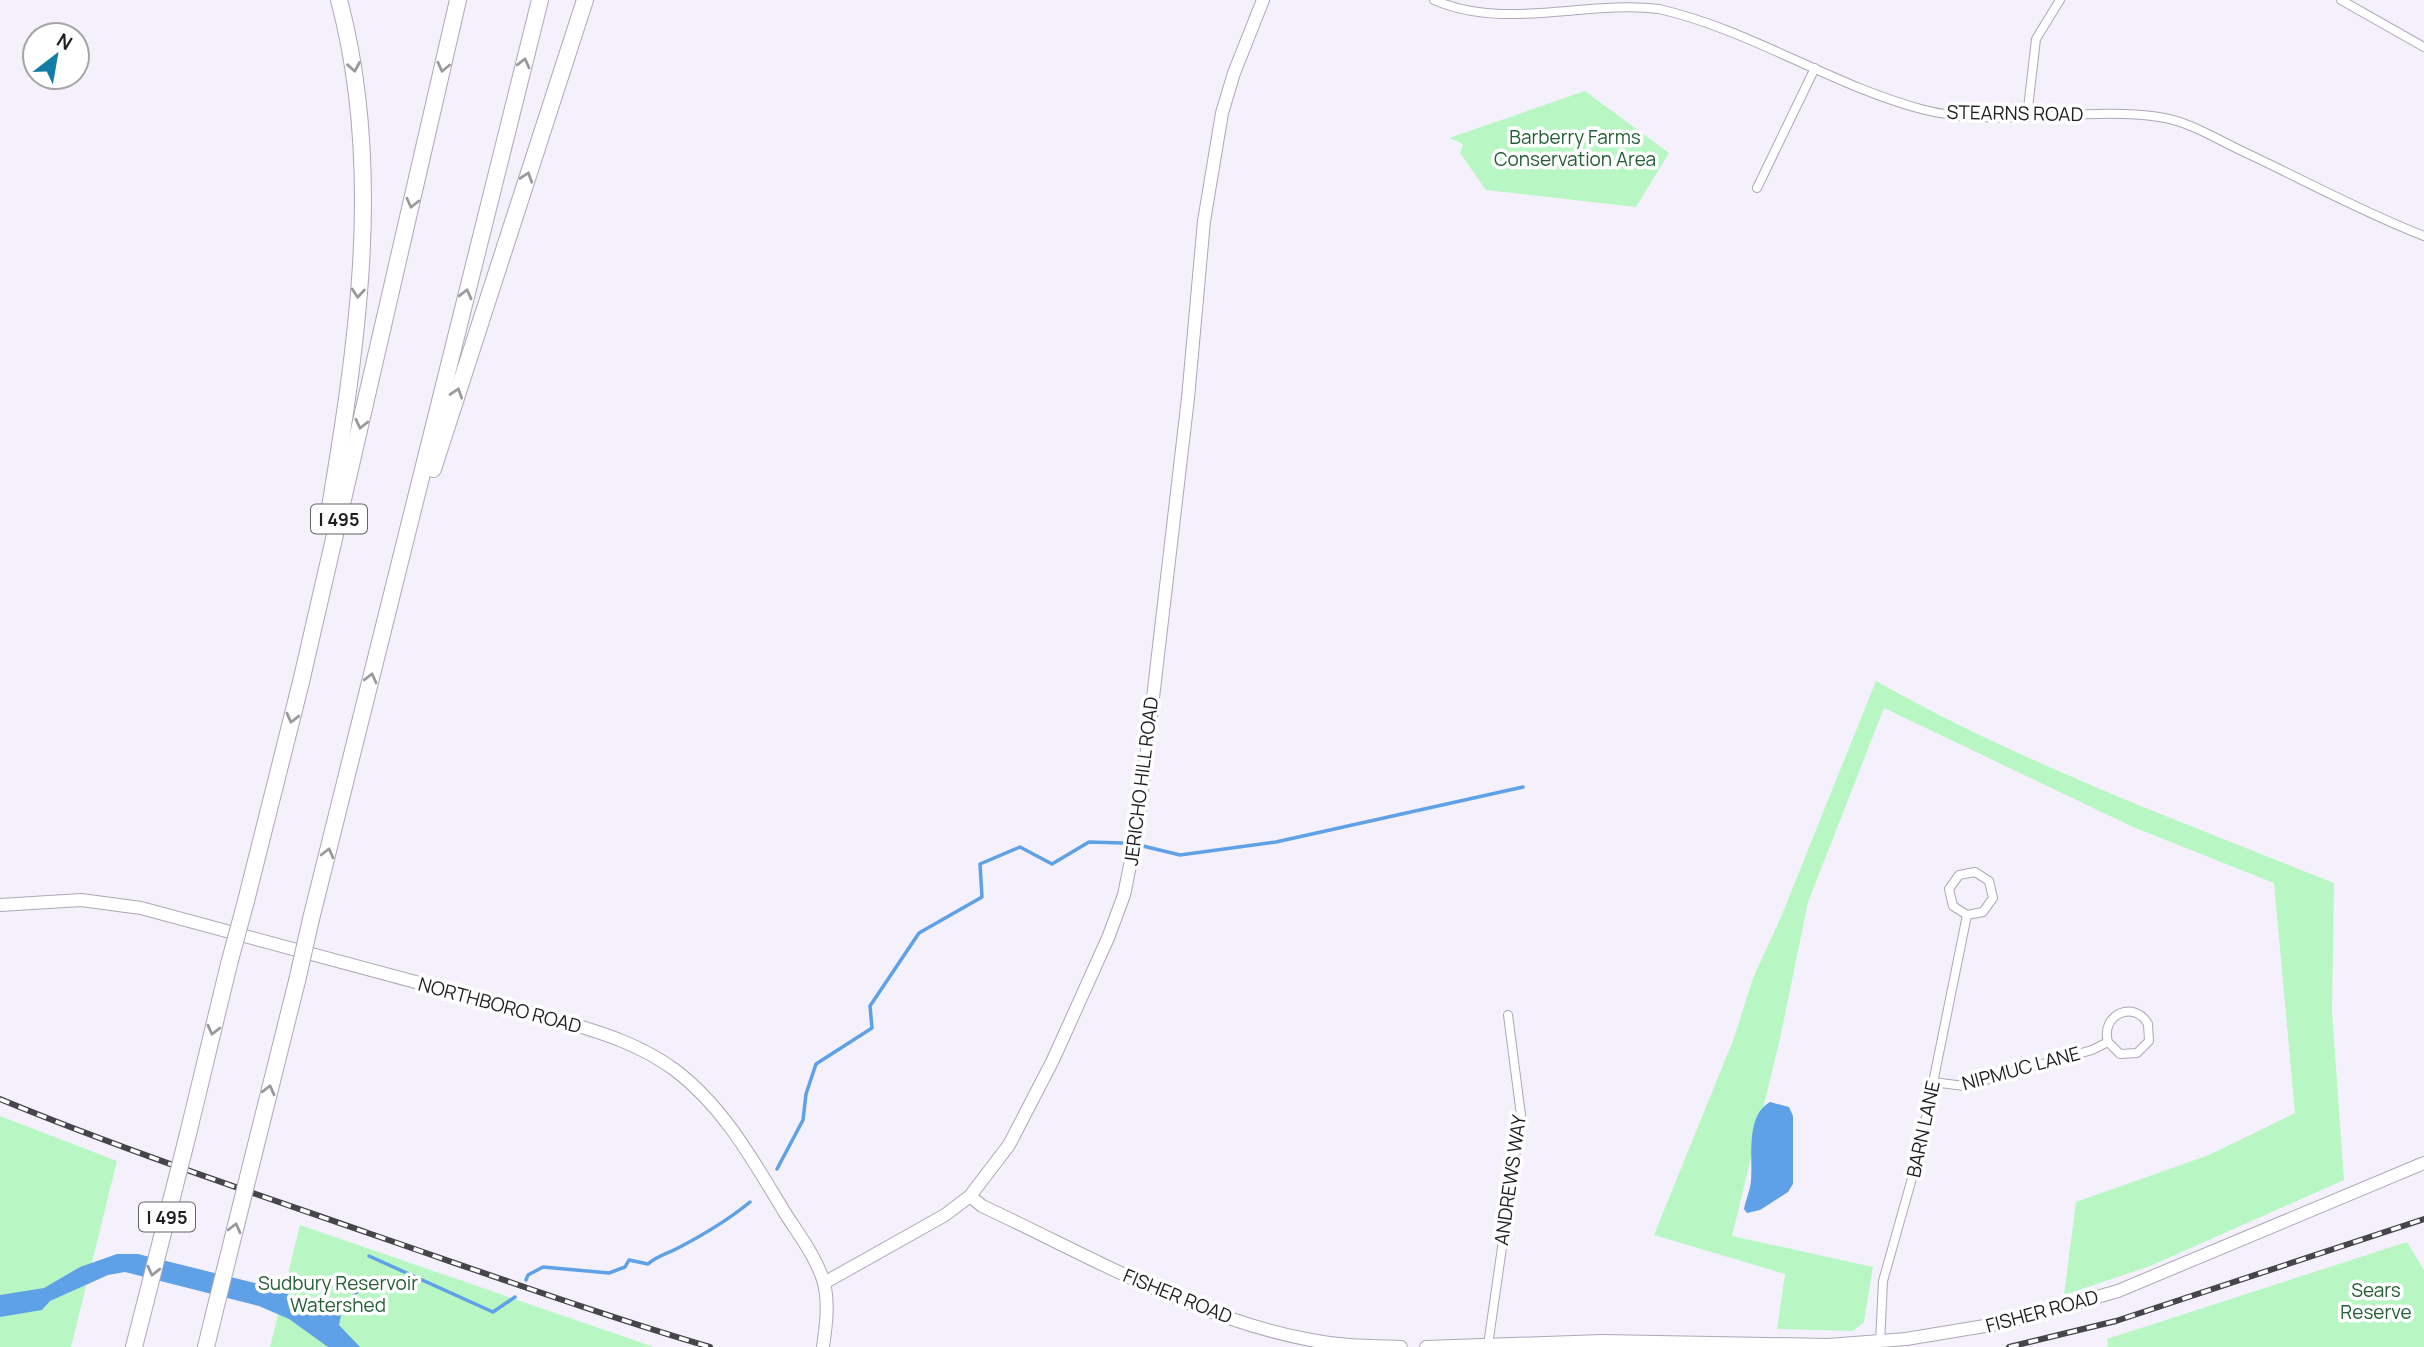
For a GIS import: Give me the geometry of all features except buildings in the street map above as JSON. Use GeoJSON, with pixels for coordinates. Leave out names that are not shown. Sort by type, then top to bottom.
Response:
{"type":"FeatureCollection","features":[{"type":"Feature","properties":{"kind":"highway"},"geometry":{"type":"LineString","coordinates":[[301,682],[346,407],[362,238],[361,119],[351,51],[339,0]]}},
{"type":"Feature","properties":{"kind":"highway","name":"I 495"},"geometry":{"type":"LineString","coordinates":[[134,1347],[301,682],[458,0]]}},
{"type":"Feature","properties":{"kind":"highway"},"geometry":{"type":"LineString","coordinates":[[206,1347],[540,0]]}},
{"type":"Feature","properties":{"kind":"highway"},"geometry":{"type":"LineString","coordinates":[[391,598],[585,0]]}},
{"type":"Feature","properties":{"kind":"street","name":"JERICHO HILL ROAD"},"geometry":{"type":"LineString","coordinates":[[824,1283],[924,1229],[970,1196],[1009,1144],[1053,1060],[1108,938],[1132,865],[1214,159],[1234,72],[1263,0]]}},
{"type":"Feature","properties":{"kind":"street","name":"STEARNS ROAD"},"geometry":{"type":"LineString","coordinates":[[1434,0],[1471,11],[1517,12],[1563,6],[1657,8],[1742,36],[1881,97],[1927,111],[2027,117],[2124,114],[2181,121],[2424,236]]}},
{"type":"Feature","properties":{"kind":"street"},"geometry":{"type":"LineString","coordinates":[[2027,117],[2036,39],[2060,0]]}},
{"type":"Feature","properties":{"kind":"street"},"geometry":{"type":"LineString","coordinates":[[2341,0],[2424,47]]}},
{"type":"Feature","properties":{"kind":"street"},"geometry":{"type":"LineString","coordinates":[[1758,188],[1815,68]]}},
{"type":"Feature","properties":{"kind":"street"},"geometry":{"type":"LineString","coordinates":[[1975,872],[1989,881],[1993,898],[1983,912],[1967,915],[1953,906],[1949,889],[1959,875],[1975,872]]}},
{"type":"Feature","properties":{"kind":"street","name":"NORTHBORO ROAD"},"geometry":{"type":"LineString","coordinates":[[0,905],[81,900],[141,908],[580,1026],[632,1044],[688,1080],[736,1134],[803,1241],[824,1283],[827,1319],[823,1347]]}},
{"type":"Feature","properties":{"kind":"street","name":"BARN LANE"},"geometry":{"type":"LineString","coordinates":[[1880,1342],[1884,1281],[1918,1157],[1967,915]]}},
{"type":"Feature","properties":{"kind":"street"},"geometry":{"type":"LineString","coordinates":[[2136,1012],[2148,1024],[2149,1041],[2137,1053],[2120,1054],[2108,1042],[2107,1025],[2119,1013],[2136,1012]]}},
{"type":"Feature","properties":{"kind":"street","name":"ANDREWS WAY"},"geometry":{"type":"LineString","coordinates":[[1488,1345],[1521,1122],[1519,1082],[1508,1015]]}},
{"type":"Feature","properties":{"kind":"street","name":"NIPMUC LANE"},"geometry":{"type":"LineString","coordinates":[[1933,1082],[1967,1085],[2084,1052],[2108,1042]]}},
{"type":"Feature","properties":{"kind":"street","name":"FISHER ROAD"},"geometry":{"type":"LineString","coordinates":[[1426,1347],[1614,1341],[1828,1345],[1880,1342],[2009,1322],[2118,1290],[2424,1163]]}},
{"type":"Feature","properties":{"kind":"street","name":"FISHER ROAD"},"geometry":{"type":"LineString","coordinates":[[970,1196],[982,1206],[1078,1253],[1213,1314],[1313,1341],[1401,1347]]}},
{"type":"Feature","properties":{"kind":"green space","name":"Barberry Farms Conservation Area"},"geometry":{"type":"Polygon","coordinates":[[[1585,91],[1669,153],[1636,207],[1486,190],[1460,153],[1463,144],[1449,138],[1585,91]]]}},
{"type":"Feature","properties":{"kind":"green space"},"geometry":{"type":"Polygon","coordinates":[[[1876,681],[1931,711],[2044,765],[2334,883],[2332,1011],[2344,1180],[2150,1266],[2064,1295],[2076,1202],[2209,1155],[2295,1113],[2274,883],[2133,827],[1884,708],[1808,902],[1780,1039],[1732,1236],[1873,1267],[1864,1322],[1853,1331],[1777,1329],[1785,1274],[1654,1235],[1734,1038],[1753,978],[1781,917],[1876,681]]]}},
{"type":"Feature","properties":{"kind":"green space"},"geometry":{"type":"Polygon","coordinates":[[[0,1116],[117,1161],[71,1347],[0,1347],[0,1116]]]}},
{"type":"Feature","properties":{"kind":"green space","name":"Sudbury Reservoir Watershed"},"geometry":{"type":"Polygon","coordinates":[[[300,1225],[654,1347],[270,1347],[300,1225]]]}},
{"type":"Feature","properties":{"kind":"green space","name":"Sears Reserve"},"geometry":{"type":"Polygon","coordinates":[[[2407,1242],[2424,1270],[2424,1347],[2105,1347],[2108,1346],[2107,1339],[2407,1242]]]}},
{"type":"Feature","properties":{"kind":"water"},"geometry":{"type":"Polygon","coordinates":[[[1770,1102],[1789,1107],[1793,1116],[1793,1184],[1788,1192],[1760,1210],[1747,1213],[1744,1209],[1751,1181],[1754,1127],[1762,1108],[1770,1102]]]}},
{"type":"Feature","properties":{"kind":"water"},"geometry":{"type":"Polygon","coordinates":[[[117,1254],[138,1254],[275,1288],[325,1313],[333,1315],[337,1312],[341,1315],[339,1325],[360,1347],[328,1347],[289,1319],[259,1306],[125,1272],[108,1275],[50,1301],[42,1310],[0,1317],[0,1295],[44,1288],[80,1267],[117,1254]]]}},
{"type":"Feature","properties":{"kind":"waterway"},"geometry":{"type":"LineString","coordinates":[[1143,846],[1180,855],[1276,842],[1523,787]]}},
{"type":"Feature","properties":{"kind":"waterway"},"geometry":{"type":"LineString","coordinates":[[777,1169],[803,1120],[806,1094],[816,1064],[872,1028],[870,1006],[919,933],[982,897],[980,864],[1020,847],[1052,864],[1089,842],[1123,843]]}},
{"type":"Feature","properties":{"kind":"waterway"},"geometry":{"type":"LineString","coordinates":[[526,1280],[528,1275],[543,1267],[609,1273],[625,1267],[629,1260],[648,1264],[715,1227],[750,1202]]}},
{"type":"Feature","properties":{"kind":"waterway"},"geometry":{"type":"LineString","coordinates":[[369,1256],[493,1312],[515,1297]]}},
{"type":"Feature","properties":{"kind":"waterway"},"geometry":{"type":"LineString","coordinates":[[345,1306],[360,1288]]}},
{"type":"Feature","properties":{"kind":"railway"},"geometry":{"type":"LineString","coordinates":[[0,1099],[229,1185],[539,1292],[710,1347]]}},
{"type":"Feature","properties":{"kind":"railway"},"geometry":{"type":"LineString","coordinates":[[2009,1347],[2116,1321],[2424,1219]]}}]}
